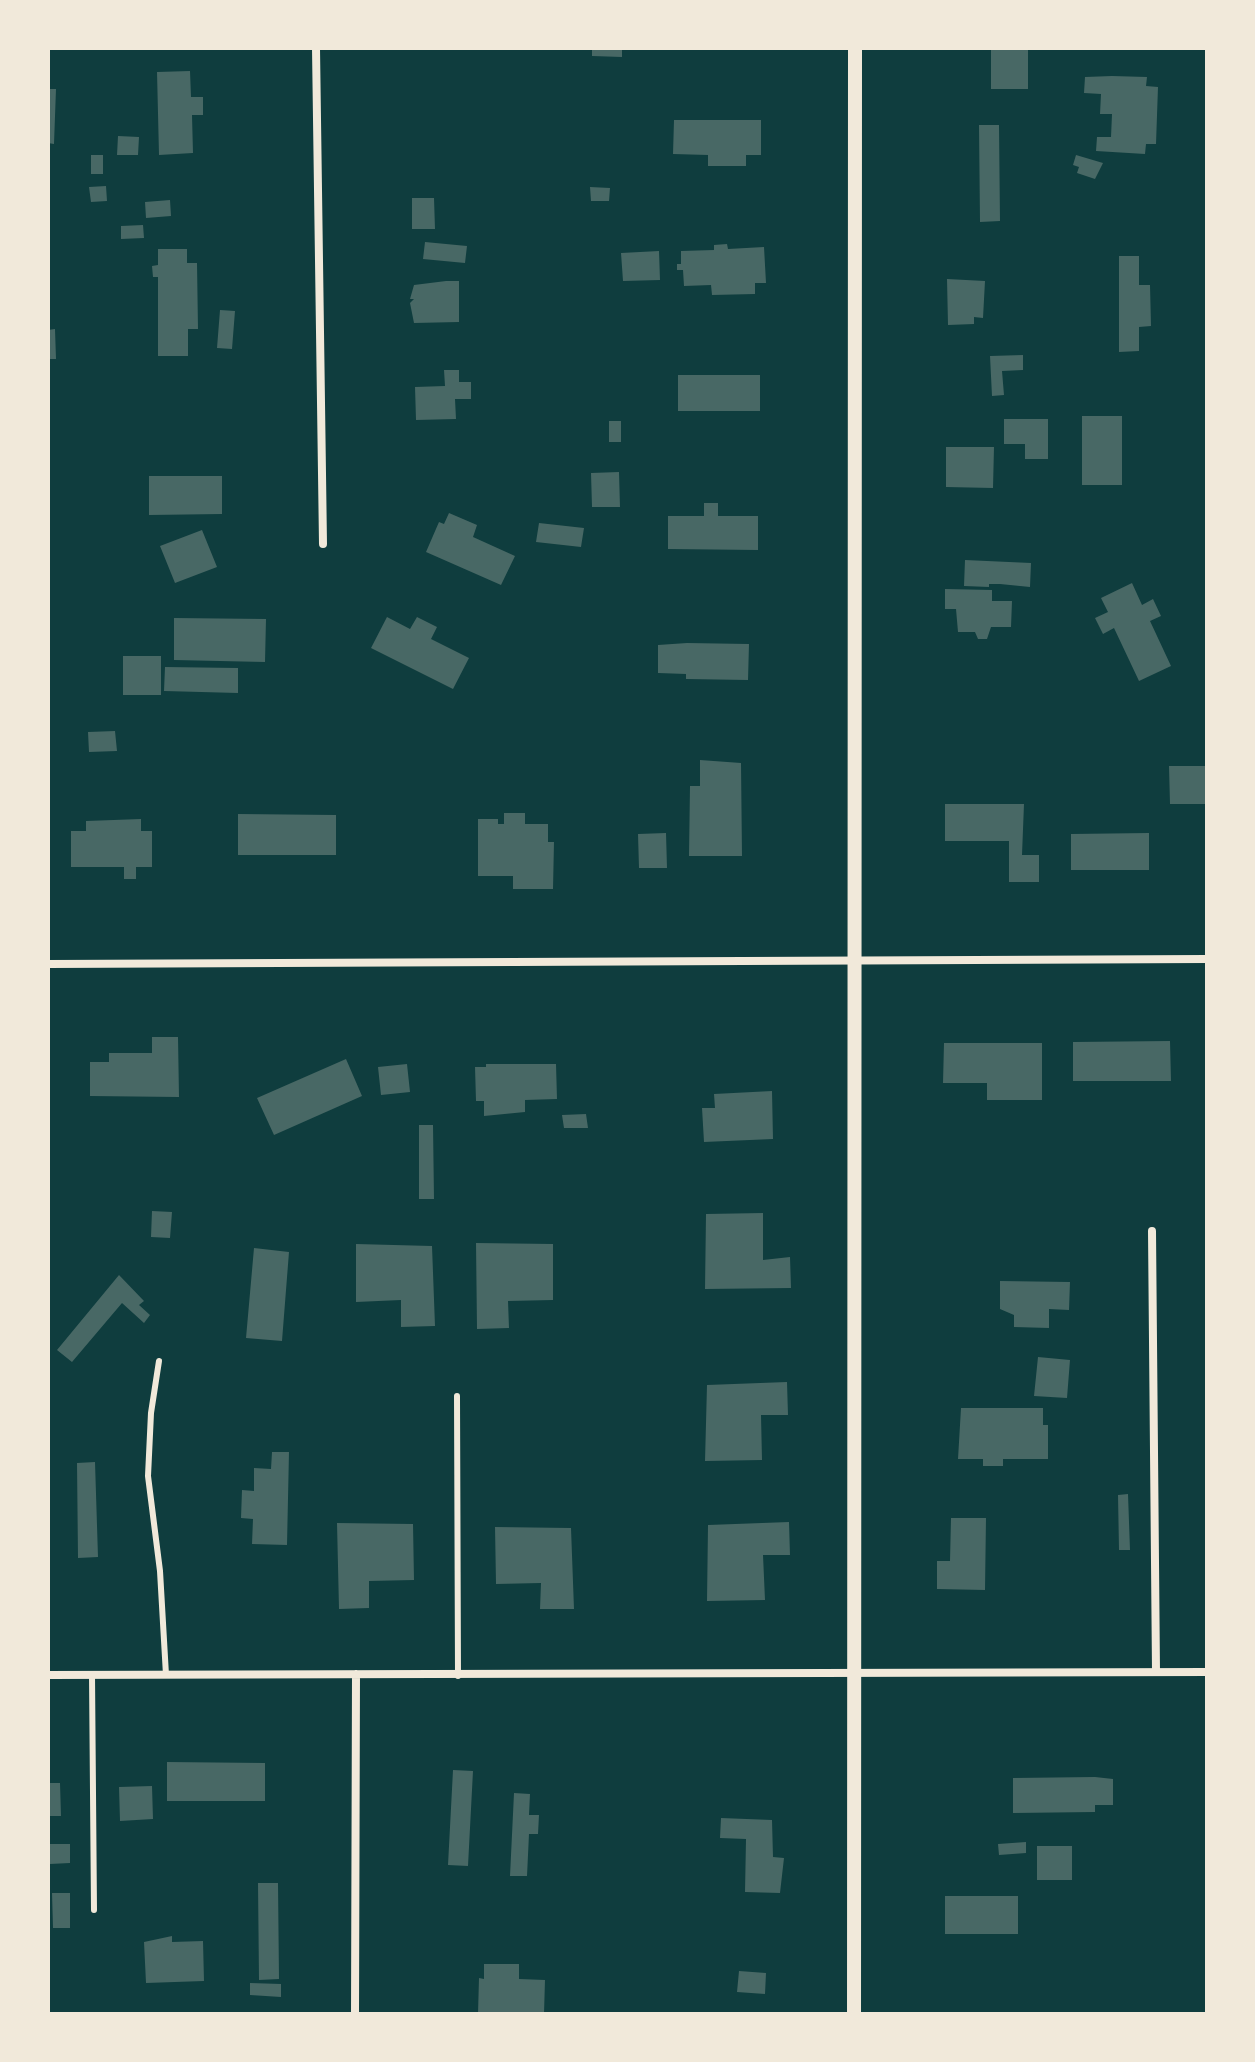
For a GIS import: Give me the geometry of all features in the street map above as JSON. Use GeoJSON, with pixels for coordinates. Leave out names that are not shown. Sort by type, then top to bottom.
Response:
{"type":"FeatureCollection","features":[{"type":"Feature","properties":{"kind":"street"},"geometry":{"type":"LineString","coordinates":[[316,48],[323,544]]}},
{"type":"Feature","properties":{"kind":"street"},"geometry":{"type":"LineString","coordinates":[[854,2014],[855,48]]}},
{"type":"Feature","properties":{"kind":"street"},"geometry":{"type":"LineString","coordinates":[[48,964],[1207,959]]}},
{"type":"Feature","properties":{"kind":"street"},"geometry":{"type":"LineString","coordinates":[[1152,1231],[1156,1672]]}},
{"type":"Feature","properties":{"kind":"street"},"geometry":{"type":"LineString","coordinates":[[48,1675],[1207,1672]]}},
{"type":"Feature","properties":{"kind":"street"},"geometry":{"type":"LineString","coordinates":[[355,2014],[356,1674]]}},
{"type":"Feature","properties":{"kind":"lane"},"geometry":{"type":"LineString","coordinates":[[159,1361],[151,1413],[148,1476],[160,1571],[166,1675]]}},
{"type":"Feature","properties":{"kind":"lane"},"geometry":{"type":"LineString","coordinates":[[457,1396],[458,1676]]}},
{"type":"Feature","properties":{"kind":"lane"},"geometry":{"type":"LineString","coordinates":[[92,1675],[94,1910]]}},
{"type":"Feature","properties":{"kind":"building"},"geometry":{"type":"Polygon","coordinates":[[[592,48],[622,48],[622,57],[592,56],[592,48]]]}},
{"type":"Feature","properties":{"kind":"building"},"geometry":{"type":"Polygon","coordinates":[[[991,48],[1028,48],[1028,89],[991,89],[991,48]]]}},
{"type":"Feature","properties":{"kind":"building"},"geometry":{"type":"Polygon","coordinates":[[[190,71],[191,97],[203,97],[203,115],[192,115],[193,153],[159,155],[157,72],[190,71]]]}},
{"type":"Feature","properties":{"kind":"building"},"geometry":{"type":"Polygon","coordinates":[[[1085,77],[1147,77],[1146,86],[1158,87],[1156,144],[1146,144],[1145,154],[1096,151],[1097,137],[1111,137],[1112,114],[1100,114],[1101,94],[1084,93],[1085,77]]]}},
{"type":"Feature","properties":{"kind":"building"},"geometry":{"type":"Polygon","coordinates":[[[48,89],[56,89],[54,144],[48,143],[48,89]]]}},
{"type":"Feature","properties":{"kind":"building"},"geometry":{"type":"Polygon","coordinates":[[[674,120],[761,120],[761,155],[746,155],[746,166],[708,166],[708,155],[673,154],[674,120]]]}},
{"type":"Feature","properties":{"kind":"building"},"geometry":{"type":"Polygon","coordinates":[[[979,125],[999,125],[1000,221],[980,222],[979,125]]]}},
{"type":"Feature","properties":{"kind":"building"},"geometry":{"type":"Polygon","coordinates":[[[118,136],[139,137],[138,155],[117,155],[118,136]]]}},
{"type":"Feature","properties":{"kind":"building"},"geometry":{"type":"Polygon","coordinates":[[[91,155],[103,155],[103,174],[91,174],[91,155]]]}},
{"type":"Feature","properties":{"kind":"building"},"geometry":{"type":"Polygon","coordinates":[[[1076,155],[1103,163],[1095,179],[1077,173],[1079,167],[1073,165],[1076,155]]]}},
{"type":"Feature","properties":{"kind":"building"},"geometry":{"type":"Polygon","coordinates":[[[106,186],[107,201],[91,202],[89,187],[106,186]]]}},
{"type":"Feature","properties":{"kind":"building"},"geometry":{"type":"Polygon","coordinates":[[[590,187],[610,188],[609,201],[591,201],[590,187]]]}},
{"type":"Feature","properties":{"kind":"building"},"geometry":{"type":"Polygon","coordinates":[[[412,198],[434,198],[435,229],[412,229],[412,198]]]}},
{"type":"Feature","properties":{"kind":"building"},"geometry":{"type":"Polygon","coordinates":[[[170,200],[171,216],[146,218],[145,202],[170,200]]]}},
{"type":"Feature","properties":{"kind":"building"},"geometry":{"type":"Polygon","coordinates":[[[143,225],[144,238],[121,239],[121,226],[143,225]]]}},
{"type":"Feature","properties":{"kind":"building"},"geometry":{"type":"Polygon","coordinates":[[[425,242],[467,246],[465,263],[423,259],[425,242]]]}},
{"type":"Feature","properties":{"kind":"building"},"geometry":{"type":"Polygon","coordinates":[[[727,244],[728,249],[764,247],[766,283],[755,283],[755,294],[712,295],[711,285],[684,286],[683,270],[677,270],[677,264],[681,264],[681,251],[714,250],[714,245],[727,244]]]}},
{"type":"Feature","properties":{"kind":"building"},"geometry":{"type":"Polygon","coordinates":[[[158,249],[187,249],[187,263],[197,263],[198,329],[188,329],[188,356],[158,356],[158,277],[153,277],[152,266],[158,265],[158,249]]]}},
{"type":"Feature","properties":{"kind":"building"},"geometry":{"type":"Polygon","coordinates":[[[659,251],[660,280],[623,281],[621,253],[659,251]]]}},
{"type":"Feature","properties":{"kind":"building"},"geometry":{"type":"Polygon","coordinates":[[[1119,256],[1139,256],[1139,285],[1150,285],[1151,326],[1139,327],[1139,351],[1119,352],[1119,256]]]}},
{"type":"Feature","properties":{"kind":"building"},"geometry":{"type":"Polygon","coordinates":[[[947,279],[985,281],[983,318],[974,317],[974,324],[948,325],[947,279]]]}},
{"type":"Feature","properties":{"kind":"building"},"geometry":{"type":"Polygon","coordinates":[[[459,281],[459,322],[414,323],[410,303],[414,299],[410,299],[414,285],[459,281]]]}},
{"type":"Feature","properties":{"kind":"building"},"geometry":{"type":"Polygon","coordinates":[[[220,310],[235,311],[232,349],[217,348],[220,310]]]}},
{"type":"Feature","properties":{"kind":"building"},"geometry":{"type":"Polygon","coordinates":[[[55,329],[56,359],[48,359],[48,330],[55,329]]]}},
{"type":"Feature","properties":{"kind":"building"},"geometry":{"type":"Polygon","coordinates":[[[1023,355],[1023,370],[1002,371],[1004,395],[992,396],[990,356],[1023,355]]]}},
{"type":"Feature","properties":{"kind":"building"},"geometry":{"type":"Polygon","coordinates":[[[444,370],[459,370],[459,382],[471,382],[471,399],[455,399],[456,419],[416,420],[415,387],[445,386],[444,370]]]}},
{"type":"Feature","properties":{"kind":"building"},"geometry":{"type":"Polygon","coordinates":[[[678,375],[760,375],[760,411],[678,411],[678,375]]]}},
{"type":"Feature","properties":{"kind":"building"},"geometry":{"type":"Polygon","coordinates":[[[1082,416],[1122,416],[1122,485],[1082,485],[1082,416]]]}},
{"type":"Feature","properties":{"kind":"building"},"geometry":{"type":"Polygon","coordinates":[[[1004,419],[1048,419],[1048,459],[1025,459],[1025,444],[1004,444],[1004,419]]]}},
{"type":"Feature","properties":{"kind":"building"},"geometry":{"type":"Polygon","coordinates":[[[609,421],[621,421],[621,442],[609,442],[609,421]]]}},
{"type":"Feature","properties":{"kind":"building"},"geometry":{"type":"Polygon","coordinates":[[[946,447],[994,447],[993,488],[946,487],[946,447]]]}},
{"type":"Feature","properties":{"kind":"building"},"geometry":{"type":"Polygon","coordinates":[[[619,472],[620,507],[592,507],[591,473],[619,472]]]}},
{"type":"Feature","properties":{"kind":"building"},"geometry":{"type":"Polygon","coordinates":[[[149,476],[222,476],[222,514],[149,515],[149,476]]]}},
{"type":"Feature","properties":{"kind":"building"},"geometry":{"type":"Polygon","coordinates":[[[704,503],[718,503],[718,516],[758,516],[758,550],[668,549],[668,516],[704,516],[704,503]]]}},
{"type":"Feature","properties":{"kind":"building"},"geometry":{"type":"Polygon","coordinates":[[[449,513],[477,525],[473,537],[515,556],[501,585],[426,552],[439,522],[444,524],[449,513]]]}},
{"type":"Feature","properties":{"kind":"building"},"geometry":{"type":"Polygon","coordinates":[[[539,523],[584,528],[581,547],[536,542],[539,523]]]}},
{"type":"Feature","properties":{"kind":"building"},"geometry":{"type":"Polygon","coordinates":[[[202,530],[217,567],[175,583],[160,546],[202,530]]]}},
{"type":"Feature","properties":{"kind":"building"},"geometry":{"type":"Polygon","coordinates":[[[965,560],[1031,563],[1030,587],[1000,584],[964,586],[965,560]]]}},
{"type":"Feature","properties":{"kind":"building"},"geometry":{"type":"Polygon","coordinates":[[[1132,583],[1142,605],[1153,599],[1161,616],[1150,621],[1171,666],[1139,681],[1114,628],[1103,634],[1095,618],[1108,612],[1101,598],[1132,583]]]}},
{"type":"Feature","properties":{"kind":"building"},"geometry":{"type":"Polygon","coordinates":[[[945,589],[992,590],[992,601],[1012,601],[1011,627],[991,627],[987,639],[978,639],[975,632],[958,632],[956,609],[945,609],[945,589]]]}},
{"type":"Feature","properties":{"kind":"building"},"geometry":{"type":"Polygon","coordinates":[[[387,617],[410,629],[417,617],[437,627],[431,639],[469,658],[453,689],[371,648],[387,617]]]}},
{"type":"Feature","properties":{"kind":"building"},"geometry":{"type":"Polygon","coordinates":[[[174,618],[266,619],[265,662],[174,660],[174,618]]]}},
{"type":"Feature","properties":{"kind":"building"},"geometry":{"type":"Polygon","coordinates":[[[749,644],[748,680],[686,679],[686,674],[658,673],[658,645],[749,644]]]}},
{"type":"Feature","properties":{"kind":"building"},"geometry":{"type":"Polygon","coordinates":[[[123,656],[161,656],[161,695],[123,695],[123,656]]]}},
{"type":"Feature","properties":{"kind":"building"},"geometry":{"type":"Polygon","coordinates":[[[165,667],[238,668],[238,693],[164,691],[165,667]]]}},
{"type":"Feature","properties":{"kind":"building"},"geometry":{"type":"Polygon","coordinates":[[[115,731],[117,751],[89,752],[88,732],[115,731]]]}},
{"type":"Feature","properties":{"kind":"building"},"geometry":{"type":"Polygon","coordinates":[[[700,760],[741,763],[742,856],[689,856],[690,786],[700,786],[700,760]]]}},
{"type":"Feature","properties":{"kind":"building"},"geometry":{"type":"Polygon","coordinates":[[[1169,766],[1207,766],[1207,804],[1170,804],[1169,766]]]}},
{"type":"Feature","properties":{"kind":"building"},"geometry":{"type":"Polygon","coordinates":[[[945,804],[1024,804],[1022,855],[1039,855],[1039,882],[1009,882],[1009,841],[945,841],[945,804]]]}},
{"type":"Feature","properties":{"kind":"building"},"geometry":{"type":"Polygon","coordinates":[[[504,813],[525,813],[525,824],[548,824],[548,842],[554,842],[553,889],[513,889],[513,876],[478,876],[478,819],[498,819],[498,824],[504,824],[504,813]]]}},
{"type":"Feature","properties":{"kind":"building"},"geometry":{"type":"Polygon","coordinates":[[[238,814],[336,815],[336,855],[238,855],[238,814]]]}},
{"type":"Feature","properties":{"kind":"building"},"geometry":{"type":"Polygon","coordinates":[[[141,819],[141,831],[152,831],[152,867],[136,867],[136,879],[124,879],[124,867],[71,867],[71,831],[86,831],[86,821],[141,819]]]}},
{"type":"Feature","properties":{"kind":"building"},"geometry":{"type":"Polygon","coordinates":[[[666,833],[667,868],[639,868],[638,834],[666,833]]]}},
{"type":"Feature","properties":{"kind":"building"},"geometry":{"type":"Polygon","coordinates":[[[1149,833],[1149,870],[1071,870],[1071,834],[1149,833]]]}},
{"type":"Feature","properties":{"kind":"building"},"geometry":{"type":"Polygon","coordinates":[[[152,1037],[178,1037],[179,1097],[90,1096],[90,1062],[109,1062],[109,1053],[152,1053],[152,1037]]]}},
{"type":"Feature","properties":{"kind":"building"},"geometry":{"type":"Polygon","coordinates":[[[1170,1041],[1171,1081],[1073,1081],[1073,1042],[1170,1041]]]}},
{"type":"Feature","properties":{"kind":"building"},"geometry":{"type":"Polygon","coordinates":[[[944,1043],[1042,1043],[1042,1100],[987,1100],[987,1083],[943,1083],[944,1043]]]}},
{"type":"Feature","properties":{"kind":"building"},"geometry":{"type":"Polygon","coordinates":[[[346,1059],[362,1096],[274,1135],[257,1098],[346,1059]]]}},
{"type":"Feature","properties":{"kind":"building"},"geometry":{"type":"Polygon","coordinates":[[[407,1064],[410,1092],[381,1095],[378,1067],[407,1064]]]}},
{"type":"Feature","properties":{"kind":"building"},"geometry":{"type":"Polygon","coordinates":[[[486,1064],[556,1064],[557,1099],[525,1100],[525,1112],[484,1116],[484,1101],[476,1101],[475,1067],[486,1067],[486,1064]]]}},
{"type":"Feature","properties":{"kind":"building"},"geometry":{"type":"Polygon","coordinates":[[[772,1091],[773,1139],[704,1142],[702,1108],[715,1108],[714,1094],[772,1091]]]}},
{"type":"Feature","properties":{"kind":"building"},"geometry":{"type":"Polygon","coordinates":[[[586,1114],[588,1128],[564,1128],[562,1115],[586,1114]]]}},
{"type":"Feature","properties":{"kind":"building"},"geometry":{"type":"Polygon","coordinates":[[[419,1125],[433,1125],[434,1199],[419,1199],[419,1125]]]}},
{"type":"Feature","properties":{"kind":"building"},"geometry":{"type":"Polygon","coordinates":[[[152,1211],[172,1212],[170,1238],[151,1237],[152,1211]]]}},
{"type":"Feature","properties":{"kind":"building"},"geometry":{"type":"Polygon","coordinates":[[[763,1213],[763,1260],[790,1257],[791,1288],[705,1289],[706,1214],[763,1213]]]}},
{"type":"Feature","properties":{"kind":"building"},"geometry":{"type":"Polygon","coordinates":[[[476,1243],[553,1244],[553,1300],[508,1301],[509,1328],[477,1329],[476,1243]]]}},
{"type":"Feature","properties":{"kind":"building"},"geometry":{"type":"Polygon","coordinates":[[[356,1244],[432,1246],[435,1326],[401,1327],[401,1300],[356,1302],[356,1244]]]}},
{"type":"Feature","properties":{"kind":"building"},"geometry":{"type":"Polygon","coordinates":[[[254,1248],[289,1252],[282,1341],[246,1338],[254,1248]]]}},
{"type":"Feature","properties":{"kind":"building"},"geometry":{"type":"Polygon","coordinates":[[[119,1275],[144,1301],[139,1305],[150,1315],[144,1323],[122,1303],[72,1362],[57,1350],[119,1275]]]}},
{"type":"Feature","properties":{"kind":"building"},"geometry":{"type":"Polygon","coordinates":[[[1000,1281],[1070,1282],[1069,1310],[1049,1309],[1049,1328],[1014,1327],[1014,1315],[1000,1309],[1000,1281]]]}},
{"type":"Feature","properties":{"kind":"building"},"geometry":{"type":"Polygon","coordinates":[[[1038,1357],[1070,1360],[1067,1398],[1034,1396],[1038,1357]]]}},
{"type":"Feature","properties":{"kind":"building"},"geometry":{"type":"Polygon","coordinates":[[[787,1382],[788,1415],[761,1415],[762,1460],[705,1461],[707,1385],[787,1382]]]}},
{"type":"Feature","properties":{"kind":"building"},"geometry":{"type":"Polygon","coordinates":[[[961,1408],[1043,1408],[1043,1425],[1048,1425],[1048,1459],[1003,1459],[1003,1466],[983,1466],[983,1459],[958,1459],[961,1408]]]}},
{"type":"Feature","properties":{"kind":"building"},"geometry":{"type":"Polygon","coordinates":[[[272,1452],[289,1452],[287,1545],[252,1544],[253,1519],[241,1518],[242,1490],[254,1491],[254,1468],[271,1469],[272,1452]]]}},
{"type":"Feature","properties":{"kind":"building"},"geometry":{"type":"Polygon","coordinates":[[[95,1462],[98,1557],[78,1558],[77,1463],[95,1462]]]}},
{"type":"Feature","properties":{"kind":"building"},"geometry":{"type":"Polygon","coordinates":[[[1128,1494],[1130,1550],[1119,1550],[1118,1495],[1128,1494]]]}},
{"type":"Feature","properties":{"kind":"building"},"geometry":{"type":"Polygon","coordinates":[[[951,1518],[986,1518],[985,1590],[937,1589],[937,1561],[950,1561],[951,1518]]]}},
{"type":"Feature","properties":{"kind":"building"},"geometry":{"type":"Polygon","coordinates":[[[789,1522],[790,1555],[763,1555],[765,1600],[707,1601],[708,1525],[789,1522]]]}},
{"type":"Feature","properties":{"kind":"building"},"geometry":{"type":"Polygon","coordinates":[[[337,1523],[413,1524],[414,1580],[369,1581],[369,1608],[339,1609],[337,1523]]]}},
{"type":"Feature","properties":{"kind":"building"},"geometry":{"type":"Polygon","coordinates":[[[495,1527],[571,1528],[574,1609],[540,1609],[541,1583],[496,1584],[495,1527]]]}},
{"type":"Feature","properties":{"kind":"building"},"geometry":{"type":"Polygon","coordinates":[[[167,1762],[265,1763],[265,1801],[167,1801],[167,1762]]]}},
{"type":"Feature","properties":{"kind":"building"},"geometry":{"type":"Polygon","coordinates":[[[453,1770],[473,1771],[468,1866],[448,1865],[453,1770]]]}},
{"type":"Feature","properties":{"kind":"building"},"geometry":{"type":"Polygon","coordinates":[[[1013,1778],[1113,1779],[1113,1805],[1095,1805],[1095,1812],[1013,1813],[1013,1778]]]}},
{"type":"Feature","properties":{"kind":"building"},"geometry":{"type":"Polygon","coordinates":[[[48,1783],[60,1783],[61,1816],[48,1816],[48,1783]]]}},
{"type":"Feature","properties":{"kind":"building"},"geometry":{"type":"Polygon","coordinates":[[[152,1786],[153,1819],[120,1821],[119,1787],[152,1786]]]}},
{"type":"Feature","properties":{"kind":"building"},"geometry":{"type":"Polygon","coordinates":[[[514,1793],[530,1794],[529,1815],[539,1815],[538,1834],[529,1834],[527,1876],[510,1876],[514,1793]]]}},
{"type":"Feature","properties":{"kind":"building"},"geometry":{"type":"Polygon","coordinates":[[[721,1818],[772,1820],[773,1857],[784,1858],[780,1893],[745,1892],[746,1839],[720,1838],[721,1818]]]}},
{"type":"Feature","properties":{"kind":"building"},"geometry":{"type":"Polygon","coordinates":[[[1026,1842],[1026,1853],[999,1855],[998,1844],[1026,1842]]]}},
{"type":"Feature","properties":{"kind":"building"},"geometry":{"type":"Polygon","coordinates":[[[50,1844],[70,1844],[70,1863],[50,1864],[50,1844]]]}},
{"type":"Feature","properties":{"kind":"building"},"geometry":{"type":"Polygon","coordinates":[[[1037,1846],[1072,1846],[1072,1880],[1037,1880],[1037,1846]]]}},
{"type":"Feature","properties":{"kind":"building"},"geometry":{"type":"Polygon","coordinates":[[[258,1883],[278,1883],[279,1979],[259,1980],[258,1883]]]}},
{"type":"Feature","properties":{"kind":"building"},"geometry":{"type":"Polygon","coordinates":[[[52,1893],[70,1893],[70,1928],[53,1928],[52,1893]]]}},
{"type":"Feature","properties":{"kind":"building"},"geometry":{"type":"Polygon","coordinates":[[[945,1896],[1018,1896],[1018,1934],[945,1934],[945,1896]]]}},
{"type":"Feature","properties":{"kind":"building"},"geometry":{"type":"Polygon","coordinates":[[[172,1936],[172,1942],[203,1941],[204,1981],[146,1983],[144,1942],[172,1936]]]}},
{"type":"Feature","properties":{"kind":"building"},"geometry":{"type":"Polygon","coordinates":[[[484,1964],[519,1964],[519,1979],[545,1980],[544,2014],[478,2014],[479,1978],[484,1979],[484,1964]]]}},
{"type":"Feature","properties":{"kind":"building"},"geometry":{"type":"Polygon","coordinates":[[[739,1971],[766,1973],[765,1994],[737,1992],[739,1971]]]}},
{"type":"Feature","properties":{"kind":"building"},"geometry":{"type":"Polygon","coordinates":[[[250,1983],[281,1984],[281,1997],[250,1995],[250,1983]]]}}]}
